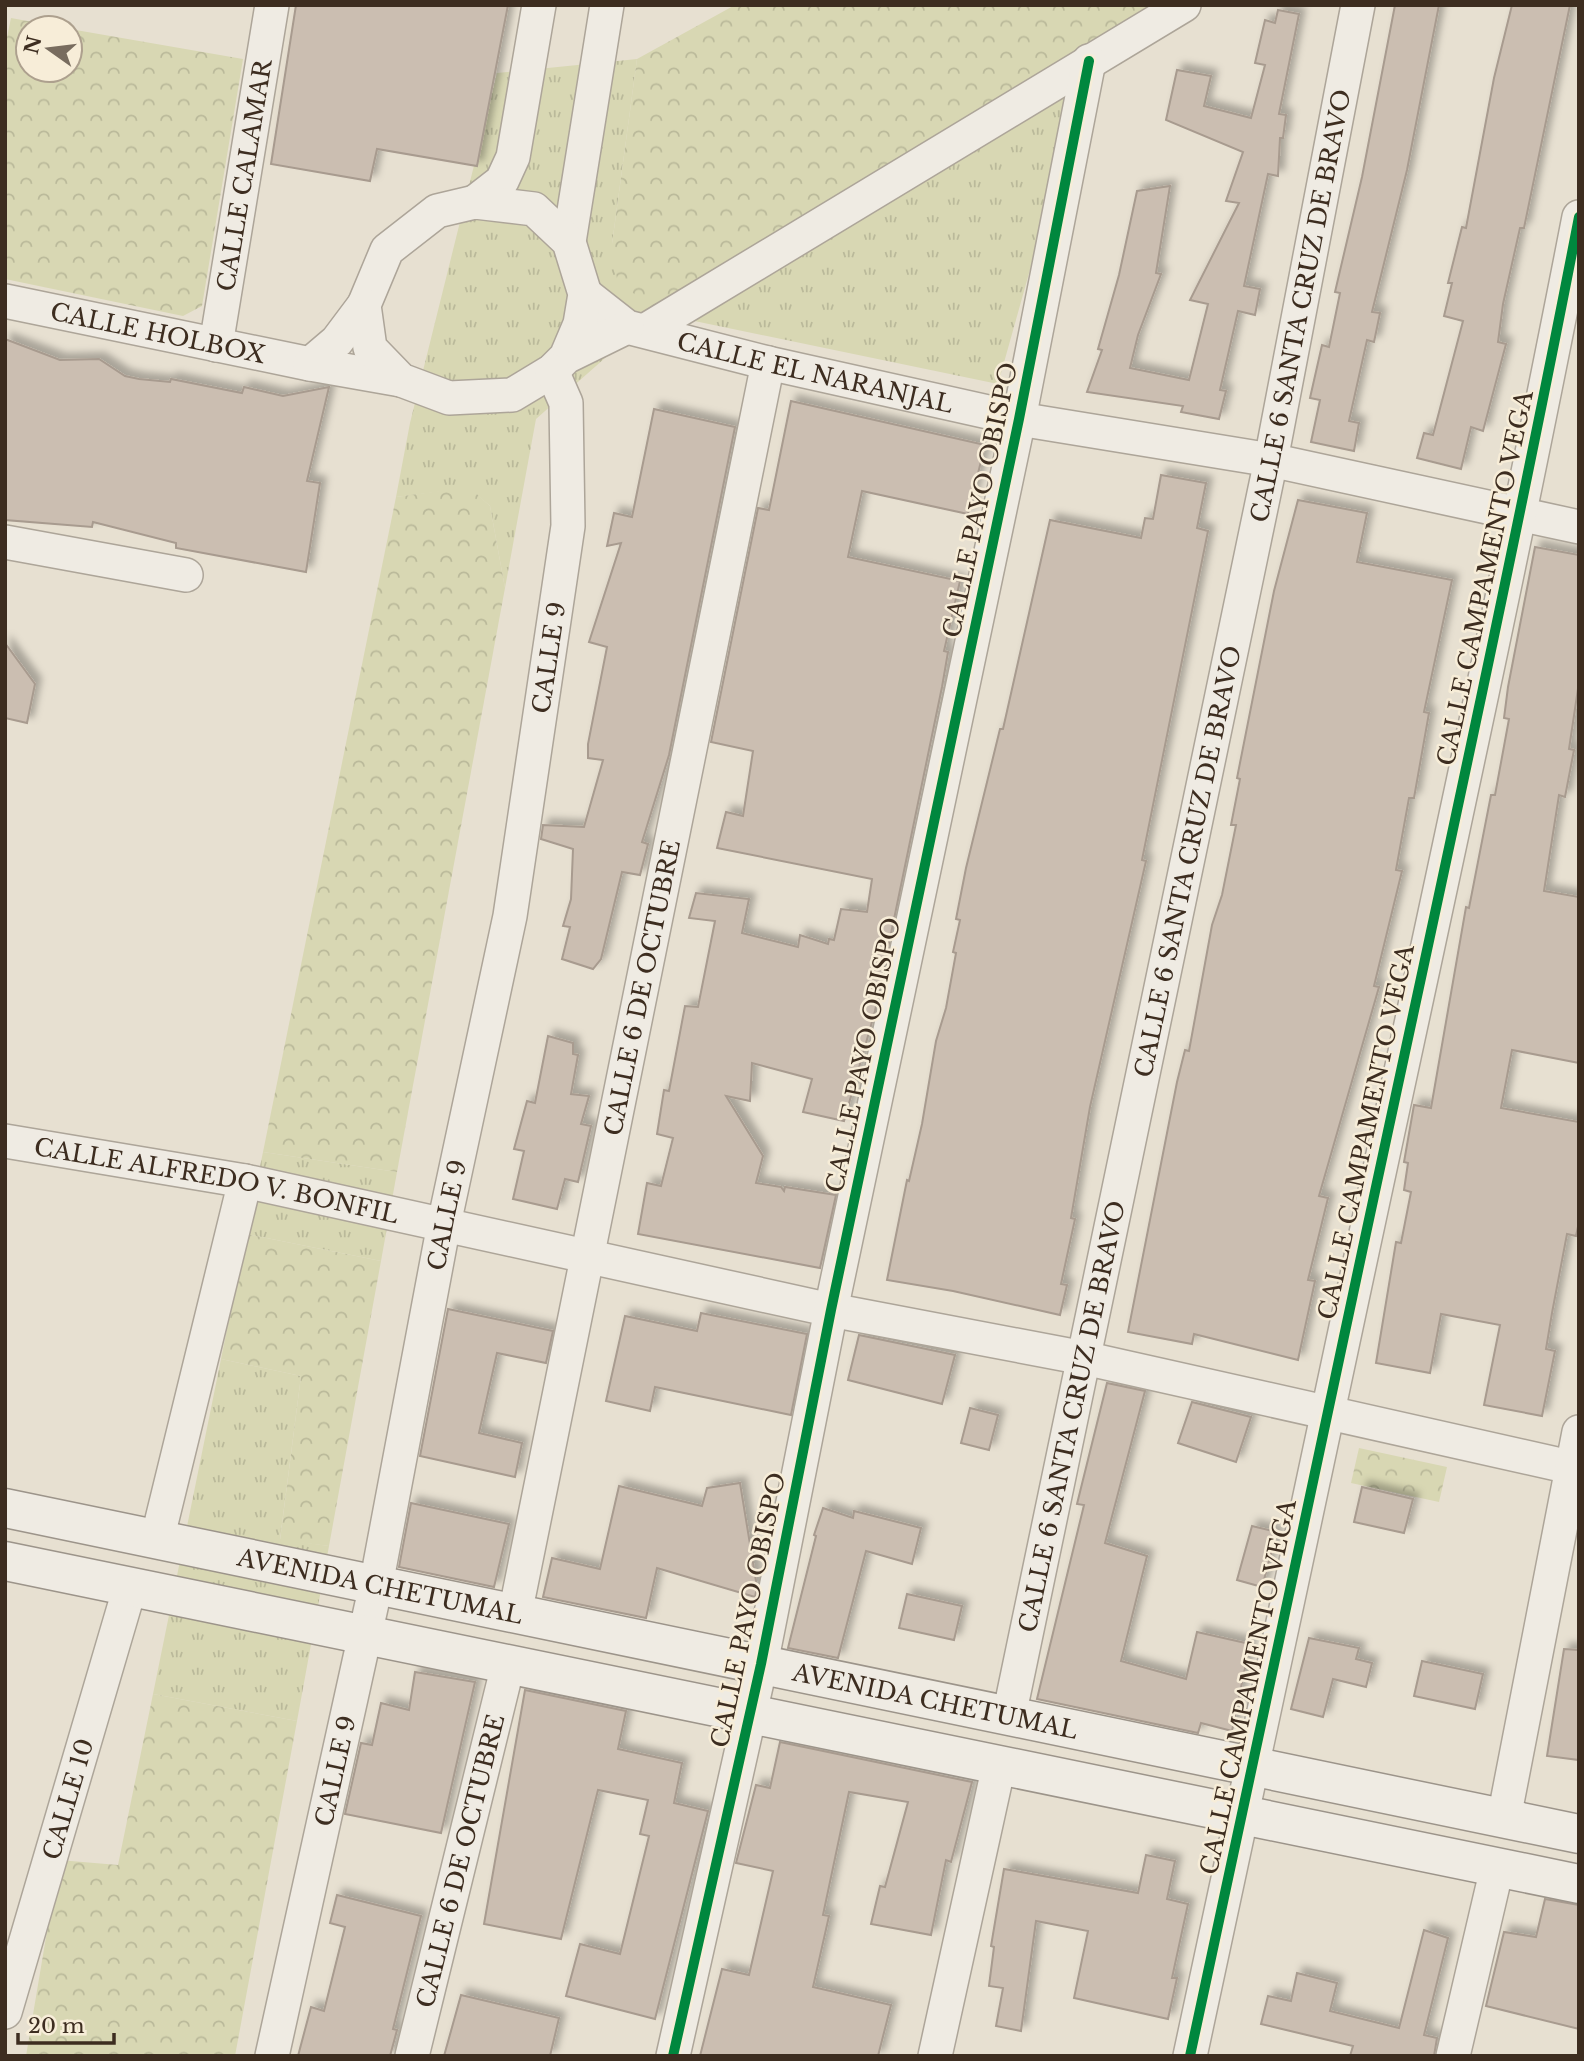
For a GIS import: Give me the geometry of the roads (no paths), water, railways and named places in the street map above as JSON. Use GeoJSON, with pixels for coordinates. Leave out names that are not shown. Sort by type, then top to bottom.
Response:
{"type":"FeatureCollection","features":[{"type":"Feature","properties":{"kind":"main road","name":"AVENIDA CHETUMAL"},"geometry":{"type":"LineString","coordinates":[[5,1508],[1579,1834]]}},
{"type":"Feature","properties":{"kind":"main road","name":"AVENIDA CHETUMAL"},"geometry":{"type":"LineString","coordinates":[[5,1561],[1579,1884]]}},
{"type":"Feature","properties":{"kind":"street","name":"CALLE CALAMAR"},"geometry":{"type":"LineString","coordinates":[[216,345],[272,5]]}},
{"type":"Feature","properties":{"kind":"street"},"geometry":{"type":"LineString","coordinates":[[475,202],[502,181],[513,157],[539,5]]}},
{"type":"Feature","properties":{"kind":"street"},"geometry":{"type":"LineString","coordinates":[[559,364],[580,324],[585,294],[569,242],[607,5]]}},
{"type":"Feature","properties":{"kind":"street"},"geometry":{"type":"LineString","coordinates":[[364,305],[370,348],[401,380],[449,398],[512,395],[559,364],[637,329],[1184,5]]}},
{"type":"Feature","properties":{"kind":"street","name":"CALLE 6 SANTA CRUZ DE BRAVO"},"geometry":{"type":"LineString","coordinates":[[1009,1716],[1271,460],[1358,5]]}},
{"type":"Feature","properties":{"kind":"street","name":"CALLE PAYO OBISPO"},"geometry":{"type":"LineString","coordinates":[[673,2056],[761,1664],[831,1310],[1019,419],[1089,61]]}},
{"type":"Feature","properties":{"kind":"street"},"geometry":{"type":"LineString","coordinates":[[310,364],[337,341],[364,305],[387,250],[437,211],[475,202],[534,209],[569,242]]}},
{"type":"Feature","properties":{"kind":"street","name":"CALLE CAMPAMENTO VEGA"},"geometry":{"type":"LineString","coordinates":[[1190,2056],[1255,1767],[1327,1413],[1521,513],[1579,217]]}},
{"type":"Feature","properties":{"kind":"street"},"geometry":{"type":"LineString","coordinates":[[585,294],[637,329]]}},
{"type":"Feature","properties":{"kind":"street","name":"CALLE HOLBOX"},"geometry":{"type":"LineString","coordinates":[[5,302],[401,380]]}},
{"type":"Feature","properties":{"kind":"street","name":"CALLE EL NARANJAL"},"geometry":{"type":"LineString","coordinates":[[637,329],[768,363],[1019,419],[1271,460],[1579,527]]}},
{"type":"Feature","properties":{"kind":"street","name":"CALLE 6 DE OCTUBRE"},"geometry":{"type":"LineString","coordinates":[[515,1614],[768,363]]}},
{"type":"Feature","properties":{"kind":"street","name":"CALLE 9"},"geometry":{"type":"LineString","coordinates":[[272,2056],[376,1585],[444,1224],[510,916],[568,526],[566,403],[559,364]]}},
{"type":"Feature","properties":{"kind":"street"},"geometry":{"type":"LineString","coordinates":[[5,542],[186,575]]}},
{"type":"Feature","properties":{"kind":"street","name":"CALLE ALFREDO V. BONFIL"},"geometry":{"type":"LineString","coordinates":[[5,1141],[245,1181],[831,1310],[1084,1358],[1575,1468]]}},
{"type":"Feature","properties":{"kind":"street"},"geometry":{"type":"LineString","coordinates":[[157,1540],[245,1181]]}},
{"type":"Feature","properties":{"kind":"street"},"geometry":{"type":"LineString","coordinates":[[1504,1818],[1575,1468],[1579,1432]]}},
{"type":"Feature","properties":{"kind":"street","name":"CALLE 10"},"geometry":{"type":"LineString","coordinates":[[5,2012],[130,1587]]}},
{"type":"Feature","properties":{"kind":"street","name":"CALLE 6 DE OCTUBRE"},"geometry":{"type":"LineString","coordinates":[[412,2056],[508,1665]]}},
{"type":"Feature","properties":{"kind":"street"},"geometry":{"type":"LineString","coordinates":[[934,2056],[999,1765]]}},
{"type":"Feature","properties":{"kind":"street"},"geometry":{"type":"LineString","coordinates":[[1453,2056],[1497,1868]]}}]}
